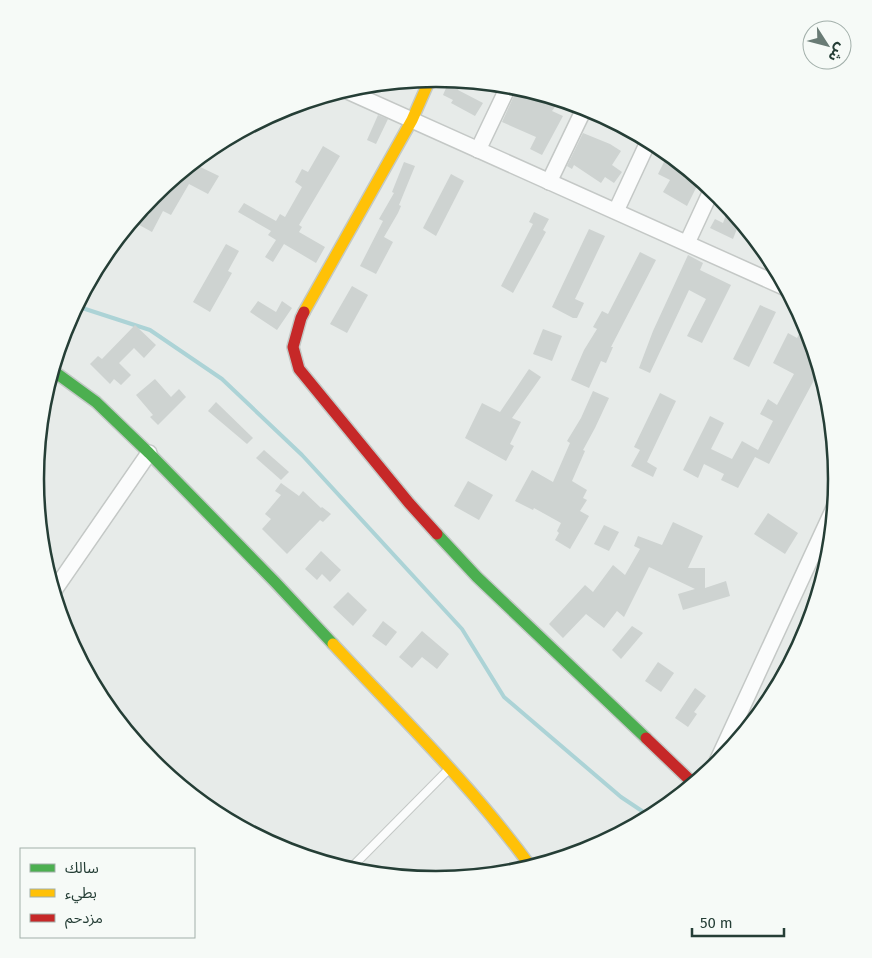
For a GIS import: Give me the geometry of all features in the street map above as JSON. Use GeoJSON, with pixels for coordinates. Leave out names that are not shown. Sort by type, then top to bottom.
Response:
{"type":"FeatureCollection","features":[{"type":"Feature","properties":{"kind":"street"},"geometry":{"type":"LineString","coordinates":[[426,87],[412,120],[301,318],[293,347],[299,369],[409,503],[477,576],[689,779]]}},
{"type":"Feature","properties":{"kind":"street"},"geometry":{"type":"LineString","coordinates":[[478,150],[505,93]]}},
{"type":"Feature","properties":{"kind":"street"},"geometry":{"type":"LineString","coordinates":[[355,95],[776,284]]}},
{"type":"Feature","properties":{"kind":"street"},"geometry":{"type":"LineString","coordinates":[[549,182],[581,115]]}},
{"type":"Feature","properties":{"kind":"street"},"geometry":{"type":"LineString","coordinates":[[616,211],[645,148]]}},
{"type":"Feature","properties":{"kind":"street"},"geometry":{"type":"LineString","coordinates":[[687,243],[708,197]]}},
{"type":"Feature","properties":{"kind":"street"},"geometry":{"type":"LineString","coordinates":[[58,374],[96,402],[149,453],[275,582],[449,769],[510,838],[526,861]]}},
{"type":"Feature","properties":{"kind":"street"},"geometry":{"type":"LineString","coordinates":[[58,585],[149,453]]}},
{"type":"Feature","properties":{"kind":"street"},"geometry":{"type":"LineString","coordinates":[[725,744],[825,527]]}},
{"type":"Feature","properties":{"kind":"lane"},"geometry":{"type":"LineString","coordinates":[[356,863],[449,769]]}},
{"type":"Feature","properties":{"kind":"building"},"geometry":{"type":"Polygon","coordinates":[[[446,87],[459,88],[458,90],[483,103],[475,116],[451,103],[453,100],[443,95],[446,87]]]}},
{"type":"Feature","properties":{"kind":"building"},"geometry":{"type":"Polygon","coordinates":[[[515,94],[556,106],[552,111],[563,116],[542,155],[530,149],[536,137],[502,122],[515,94]]]}},
{"type":"Feature","properties":{"kind":"building"},"geometry":{"type":"Polygon","coordinates":[[[378,115],[388,119],[376,144],[367,140],[378,115]]]}},
{"type":"Feature","properties":{"kind":"building"},"geometry":{"type":"Polygon","coordinates":[[[583,133],[610,144],[621,151],[612,165],[622,172],[614,183],[605,177],[601,183],[574,165],[572,169],[567,166],[583,133]]]}},
{"type":"Feature","properties":{"kind":"building"},"geometry":{"type":"Polygon","coordinates":[[[323,146],[340,156],[299,225],[302,227],[299,232],[325,247],[316,263],[284,244],[273,262],[265,257],[276,240],[268,235],[271,231],[238,212],[244,203],[276,221],[280,214],[285,217],[302,187],[295,182],[302,169],[308,172],[323,146]]]}},
{"type":"Feature","properties":{"kind":"building"},"geometry":{"type":"Polygon","coordinates":[[[665,161],[685,176],[684,178],[697,186],[687,206],[663,192],[670,180],[658,174],[665,161]]]}},
{"type":"Feature","properties":{"kind":"building"},"geometry":{"type":"Polygon","coordinates":[[[404,162],[415,166],[399,205],[401,206],[398,213],[384,237],[393,242],[376,274],[360,266],[383,221],[379,219],[394,193],[392,192],[404,162]]]}},
{"type":"Feature","properties":{"kind":"building"},"geometry":{"type":"Polygon","coordinates":[[[199,166],[219,176],[208,194],[189,184],[171,215],[163,211],[152,232],[138,224],[147,214],[149,215],[153,208],[177,184],[199,166]]]}},
{"type":"Feature","properties":{"kind":"building"},"geometry":{"type":"Polygon","coordinates":[[[451,174],[464,181],[436,236],[423,228],[451,174]]]}},
{"type":"Feature","properties":{"kind":"building"},"geometry":{"type":"Polygon","coordinates":[[[534,212],[549,219],[543,230],[546,232],[513,293],[501,286],[533,224],[529,222],[534,212]]]}},
{"type":"Feature","properties":{"kind":"building"},"geometry":{"type":"Polygon","coordinates":[[[726,215],[737,228],[733,239],[710,228],[715,219],[723,223],[726,215]]]}},
{"type":"Feature","properties":{"kind":"building"},"geometry":{"type":"Polygon","coordinates":[[[589,229],[605,236],[575,299],[584,303],[577,318],[573,318],[552,307],[589,229]]]}},
{"type":"Feature","properties":{"kind":"building"},"geometry":{"type":"Polygon","coordinates":[[[226,244],[239,251],[228,271],[232,273],[210,312],[193,302],[226,244]]]}},
{"type":"Feature","properties":{"kind":"building"},"geometry":{"type":"Polygon","coordinates":[[[640,252],[656,260],[611,347],[613,347],[606,363],[601,361],[589,388],[571,380],[584,350],[597,329],[593,327],[602,311],[608,314],[640,252]]]}},
{"type":"Feature","properties":{"kind":"building"},"geometry":{"type":"Polygon","coordinates":[[[688,255],[703,263],[700,270],[731,285],[702,343],[687,336],[706,299],[689,290],[650,373],[639,368],[653,331],[688,255]]]}},
{"type":"Feature","properties":{"kind":"building"},"geometry":{"type":"Polygon","coordinates":[[[352,286],[368,295],[347,333],[330,324],[352,286]]]}},
{"type":"Feature","properties":{"kind":"building"},"geometry":{"type":"Polygon","coordinates":[[[258,301],[276,312],[282,301],[292,308],[277,330],[250,312],[258,301]]]}},
{"type":"Feature","properties":{"kind":"building"},"geometry":{"type":"Polygon","coordinates":[[[760,305],[776,312],[749,367],[733,359],[760,305]]]}},
{"type":"Feature","properties":{"kind":"building"},"geometry":{"type":"Polygon","coordinates":[[[135,325],[156,345],[144,358],[134,348],[119,363],[131,375],[121,385],[114,379],[110,384],[90,364],[98,356],[102,359],[135,325]]]}},
{"type":"Feature","properties":{"kind":"building"},"geometry":{"type":"Polygon","coordinates":[[[543,329],[562,336],[552,361],[533,354],[543,329]]]}},
{"type":"Feature","properties":{"kind":"building"},"geometry":{"type":"Polygon","coordinates":[[[788,333],[797,338],[800,333],[815,378],[769,464],[755,457],[738,488],[721,480],[724,474],[704,464],[698,478],[683,470],[710,416],[724,423],[711,449],[732,459],[742,441],[758,450],[773,421],[760,414],[768,399],[777,405],[794,374],[773,363],[788,333]]]}},
{"type":"Feature","properties":{"kind":"building"},"geometry":{"type":"Polygon","coordinates":[[[529,369],[541,377],[512,418],[521,422],[510,444],[514,446],[506,461],[465,438],[482,403],[500,412],[529,369]]]}},
{"type":"Feature","properties":{"kind":"building"},"geometry":{"type":"Polygon","coordinates":[[[155,379],[171,397],[179,389],[186,397],[158,425],[150,417],[153,415],[136,395],[155,379]]]}},
{"type":"Feature","properties":{"kind":"building"},"geometry":{"type":"Polygon","coordinates":[[[593,391],[609,398],[583,450],[585,451],[572,481],[587,490],[583,498],[587,500],[580,511],[589,516],[570,549],[555,540],[561,523],[534,508],[533,510],[515,501],[532,470],[553,482],[570,443],[567,441],[581,418],[593,391]]]}},
{"type":"Feature","properties":{"kind":"building"},"geometry":{"type":"Polygon","coordinates":[[[660,393],[676,401],[647,462],[657,468],[653,477],[631,466],[640,450],[634,447],[660,393]]]}},
{"type":"Feature","properties":{"kind":"building"},"geometry":{"type":"Polygon","coordinates":[[[216,402],[253,438],[247,444],[208,411],[216,402]]]}},
{"type":"Feature","properties":{"kind":"building"},"geometry":{"type":"Polygon","coordinates":[[[264,450],[289,472],[281,480],[256,458],[264,450]]]}},
{"type":"Feature","properties":{"kind":"building"},"geometry":{"type":"Polygon","coordinates":[[[468,481],[493,495],[479,520],[454,506],[468,481]]]}},
{"type":"Feature","properties":{"kind":"building"},"geometry":{"type":"Polygon","coordinates":[[[281,483],[299,496],[303,491],[321,508],[331,514],[323,522],[320,520],[287,554],[262,529],[271,519],[265,514],[281,495],[275,491],[281,483]]]}},
{"type":"Feature","properties":{"kind":"building"},"geometry":{"type":"Polygon","coordinates":[[[768,513],[798,533],[785,554],[754,534],[768,513]]]}},
{"type":"Feature","properties":{"kind":"building"},"geometry":{"type":"Polygon","coordinates":[[[673,522],[703,536],[688,568],[705,568],[705,588],[726,581],[730,596],[683,610],[678,594],[695,589],[649,567],[624,617],[617,611],[604,628],[586,614],[563,638],[549,624],[585,585],[593,592],[613,565],[625,575],[640,549],[634,546],[638,536],[662,545],[673,522]]]}},
{"type":"Feature","properties":{"kind":"building"},"geometry":{"type":"Polygon","coordinates":[[[604,525],[619,532],[609,551],[594,544],[604,525]]]}},
{"type":"Feature","properties":{"kind":"building"},"geometry":{"type":"Polygon","coordinates":[[[321,551],[341,570],[330,582],[322,574],[317,580],[305,569],[321,551]]]}},
{"type":"Feature","properties":{"kind":"building"},"geometry":{"type":"Polygon","coordinates":[[[348,592],[367,610],[353,626],[333,607],[348,592]]]}},
{"type":"Feature","properties":{"kind":"building"},"geometry":{"type":"Polygon","coordinates":[[[383,621],[397,632],[386,646],[372,636],[383,621]]]}},
{"type":"Feature","properties":{"kind":"building"},"geometry":{"type":"Polygon","coordinates":[[[632,626],[643,633],[621,659],[612,650],[632,626]]]}},
{"type":"Feature","properties":{"kind":"building"},"geometry":{"type":"Polygon","coordinates":[[[422,631],[449,654],[437,669],[422,657],[412,668],[399,657],[422,631]]]}},
{"type":"Feature","properties":{"kind":"building"},"geometry":{"type":"Polygon","coordinates":[[[658,662],[674,673],[661,692],[645,681],[658,662]]]}},
{"type":"Feature","properties":{"kind":"building"},"geometry":{"type":"Polygon","coordinates":[[[695,688],[706,696],[694,712],[697,714],[688,727],[675,718],[695,688]]]}},
{"type":"Feature","properties":{"kind":"waterway"},"geometry":{"type":"LineString","coordinates":[[83,308],[150,330],[222,379],[302,455],[462,629],[504,697],[621,797],[643,812]]}},
{"type":"Feature","properties":{"kind":"traffic: fast"},"geometry":{"type":"LineString","coordinates":[[58,374],[96,402],[149,453],[333,644]]}},
{"type":"Feature","properties":{"kind":"traffic: fast"},"geometry":{"type":"LineString","coordinates":[[437,534],[477,577],[646,738]]}},
{"type":"Feature","properties":{"kind":"traffic: slow"},"geometry":{"type":"LineString","coordinates":[[304,312],[412,120],[426,87]]}},
{"type":"Feature","properties":{"kind":"traffic: slow"},"geometry":{"type":"LineString","coordinates":[[333,644],[461,780],[526,861]]}},
{"type":"Feature","properties":{"kind":"traffic: jam"},"geometry":{"type":"LineString","coordinates":[[304,312],[293,347],[299,369],[409,503],[437,534]]}},
{"type":"Feature","properties":{"kind":"traffic: jam"},"geometry":{"type":"LineString","coordinates":[[646,738],[689,779]]}}]}
